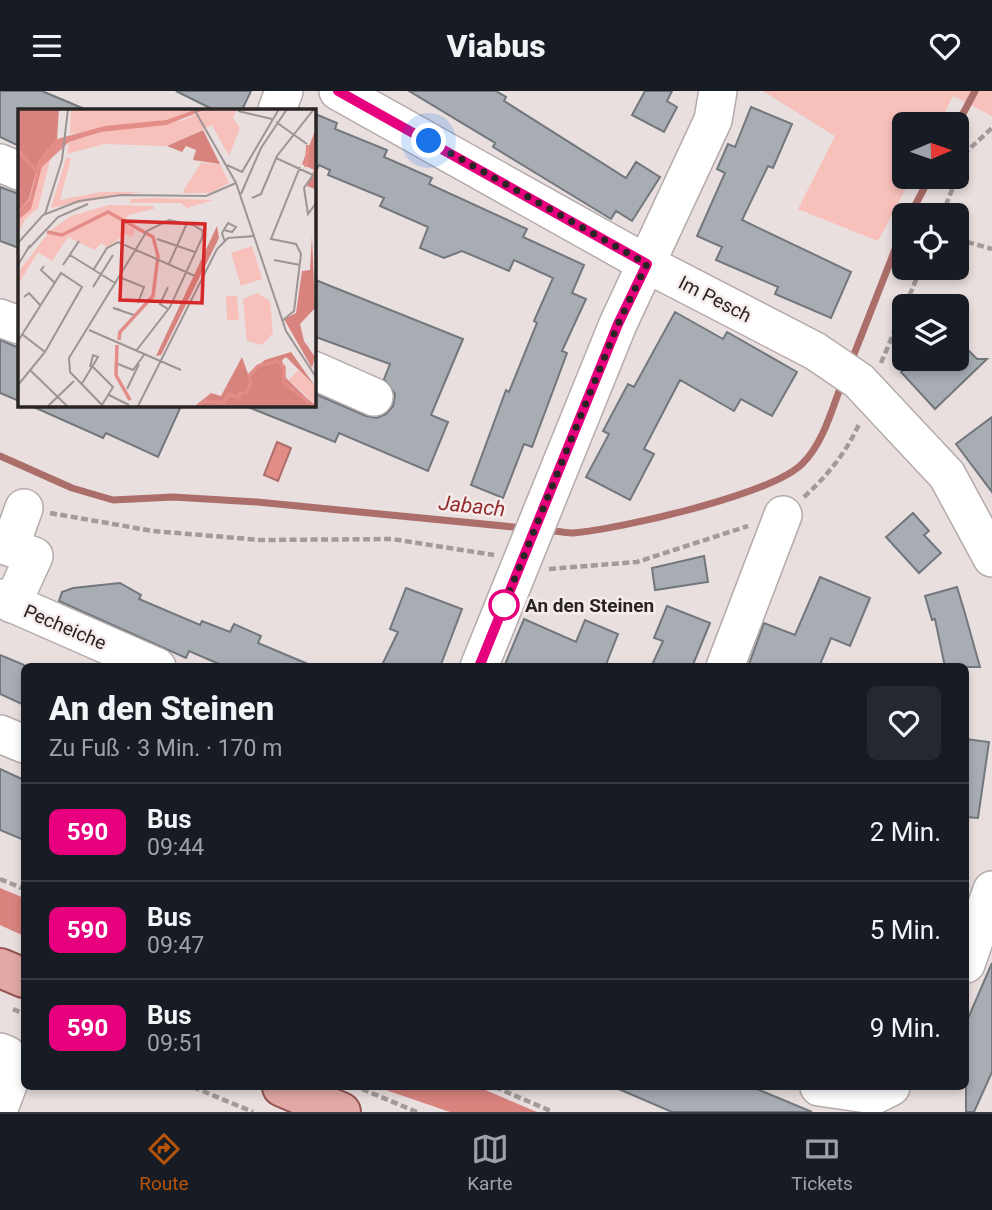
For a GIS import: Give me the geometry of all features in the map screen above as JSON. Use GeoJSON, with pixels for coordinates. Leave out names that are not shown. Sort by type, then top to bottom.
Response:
{"type":"FeatureCollection","features":[{"type":"Feature","properties":{"kind":"main road"},"geometry":{"type":"LineString","coordinates":[[0,968],[21,977]]}},
{"type":"Feature","properties":{"kind":"main road"},"geometry":{"type":"LineString","coordinates":[[289,1090],[341,1112]]}},
{"type":"Feature","properties":{"kind":"street"},"geometry":{"type":"LineString","coordinates":[[277,109],[284,91]]}},
{"type":"Feature","properties":{"kind":"street","name":"Im Pesch"},"geometry":{"type":"LineString","coordinates":[[338,91],[647,264],[815,351],[855,379],[947,475],[992,558]]}},
{"type":"Feature","properties":{"kind":"street"},"geometry":{"type":"LineString","coordinates":[[481,663],[547,506],[618,324],[713,120],[718,91]]}},
{"type":"Feature","properties":{"kind":"street"},"geometry":{"type":"LineString","coordinates":[[0,163],[18,171]]}},
{"type":"Feature","properties":{"kind":"street"},"geometry":{"type":"LineString","coordinates":[[0,318],[18,325]]}},
{"type":"Feature","properties":{"kind":"street"},"geometry":{"type":"LineString","coordinates":[[315,371],[374,397]]}},
{"type":"Feature","properties":{"kind":"street"},"geometry":{"type":"LineString","coordinates":[[5,546],[24,508]]}},
{"type":"Feature","properties":{"kind":"street"},"geometry":{"type":"LineString","coordinates":[[726,663],[783,515]]}},
{"type":"Feature","properties":{"kind":"street","name":"Pecheiche"},"geometry":{"type":"LineString","coordinates":[[5,546],[34,556],[6,601],[148,663]]}},
{"type":"Feature","properties":{"kind":"street"},"geometry":{"type":"LineString","coordinates":[[0,734],[21,743]]}},
{"type":"Feature","properties":{"kind":"street"},"geometry":{"type":"LineString","coordinates":[[969,880],[992,890],[969,955]]}},
{"type":"Feature","properties":{"kind":"street"},"geometry":{"type":"LineString","coordinates":[[0,1052],[7,1055],[11,1077],[0,1106]]}},
{"type":"Feature","properties":{"kind":"street"},"geometry":{"type":"LineString","coordinates":[[841,1090],[875,1095],[886,1090]]}},
{"type":"Feature","properties":{"kind":"street"},"geometry":{"type":"LineString","coordinates":[[893,1090],[898,1112]]}},
{"type":"Feature","properties":{"kind":"path"},"geometry":{"type":"LineString","coordinates":[[970,148],[992,128]]}},
{"type":"Feature","properties":{"kind":"path"},"geometry":{"type":"LineString","coordinates":[[969,242],[992,249]]}},
{"type":"Feature","properties":{"kind":"path"},"geometry":{"type":"LineString","coordinates":[[24,508],[153,531],[261,540],[392,539],[497,556],[520,565],[637,562],[783,515],[824,479],[850,442],[855,379],[882,359],[916,280]]}},
{"type":"Feature","properties":{"kind":"path"},"geometry":{"type":"LineString","coordinates":[[0,879],[21,888]]}},
{"type":"Feature","properties":{"kind":"path"},"geometry":{"type":"LineString","coordinates":[[200,1090],[253,1112]]}},
{"type":"Feature","properties":{"kind":"path"},"geometry":{"type":"LineString","coordinates":[[363,1090],[416,1112]]}},
{"type":"Feature","properties":{"kind":"path"},"geometry":{"type":"LineString","coordinates":[[502,1090],[553,1112]]}},
{"type":"Feature","properties":{"kind":"shaded area"},"geometry":{"type":"Polygon","coordinates":[[[763,91],[992,91],[992,116],[953,96],[945,112],[892,112],[892,189],[906,189],[898,203],[892,203],[892,215],[878,241],[798,209],[835,136],[763,91]]]}},
{"type":"Feature","properties":{"kind":"shaded area"},"geometry":{"type":"Polygon","coordinates":[[[277,442],[291,448],[278,481],[264,475],[277,442]]]}},
{"type":"Feature","properties":{"kind":"shaded area"},"geometry":{"type":"Polygon","coordinates":[[[0,888],[21,897],[21,935],[0,925],[0,888]]]}},
{"type":"Feature","properties":{"kind":"shaded area"},"geometry":{"type":"Polygon","coordinates":[[[386,1090],[485,1090],[537,1112],[450,1112],[386,1090]]]}},
{"type":"Feature","properties":{"kind":"building"},"geometry":{"type":"Polygon","coordinates":[[[0,91],[42,91],[85,109],[18,109],[18,146],[0,137],[0,91]]]}},
{"type":"Feature","properties":{"kind":"building"},"geometry":{"type":"Polygon","coordinates":[[[176,91],[251,91],[242,109],[212,109],[176,91]]]}},
{"type":"Feature","properties":{"kind":"building"},"geometry":{"type":"Polygon","coordinates":[[[409,91],[496,91],[506,97],[504,101],[626,178],[636,162],[660,177],[632,221],[616,211],[611,219],[493,147],[495,143],[409,91]]]}},
{"type":"Feature","properties":{"kind":"building"},"geometry":{"type":"Polygon","coordinates":[[[645,91],[672,91],[667,101],[677,107],[664,132],[632,115],[645,91]]]}},
{"type":"Feature","properties":{"kind":"building"},"geometry":{"type":"Polygon","coordinates":[[[751,107],[792,124],[773,168],[768,166],[742,220],[851,272],[831,318],[775,294],[778,287],[716,260],[722,247],[697,236],[725,173],[717,169],[728,144],[735,147],[751,107]]]}},
{"type":"Feature","properties":{"kind":"building"},"geometry":{"type":"Polygon","coordinates":[[[315,114],[337,123],[335,129],[387,150],[384,157],[432,178],[429,184],[527,229],[523,237],[584,265],[572,293],[586,299],[562,351],[567,353],[532,447],[524,444],[503,498],[471,485],[506,390],[509,392],[537,323],[534,321],[553,278],[514,260],[509,271],[462,251],[444,258],[420,248],[428,227],[380,206],[384,198],[328,175],[330,170],[319,165],[315,173],[315,114]]]}},
{"type":"Feature","properties":{"kind":"building"},"geometry":{"type":"Polygon","coordinates":[[[0,187],[18,194],[18,248],[0,241],[0,187]]]}},
{"type":"Feature","properties":{"kind":"building"},"geometry":{"type":"Polygon","coordinates":[[[315,280],[463,339],[431,415],[448,422],[428,471],[339,433],[335,442],[245,406],[315,406],[315,394],[366,416],[377,418],[386,414],[393,406],[395,394],[384,379],[390,364],[315,337],[315,280]]]}},
{"type":"Feature","properties":{"kind":"building"},"geometry":{"type":"Polygon","coordinates":[[[675,312],[723,339],[727,332],[797,372],[772,416],[741,399],[734,411],[680,380],[644,449],[654,454],[630,500],[586,477],[609,434],[603,431],[628,384],[634,387],[675,312]]]}},
{"type":"Feature","properties":{"kind":"building"},"geometry":{"type":"Polygon","coordinates":[[[0,340],[18,348],[18,401],[0,393],[0,340]]]}},
{"type":"Feature","properties":{"kind":"building"},"geometry":{"type":"Polygon","coordinates":[[[969,351],[977,359],[987,359],[935,409],[901,372],[969,371],[969,351]]]}},
{"type":"Feature","properties":{"kind":"building"},"geometry":{"type":"Polygon","coordinates":[[[31,406],[181,406],[158,457],[106,433],[103,438],[31,406]]]}},
{"type":"Feature","properties":{"kind":"building"},"geometry":{"type":"Polygon","coordinates":[[[992,417],[992,492],[956,444],[992,417]]]}},
{"type":"Feature","properties":{"kind":"building"},"geometry":{"type":"Polygon","coordinates":[[[913,513],[929,531],[924,535],[941,553],[919,573],[886,537],[913,513]]]}},
{"type":"Feature","properties":{"kind":"building"},"geometry":{"type":"Polygon","coordinates":[[[704,556],[708,582],[655,590],[652,568],[704,556]]]}},
{"type":"Feature","properties":{"kind":"building"},"geometry":{"type":"Polygon","coordinates":[[[820,577],[870,598],[850,646],[831,638],[821,663],[749,663],[764,623],[795,635],[820,577]]]}},
{"type":"Feature","properties":{"kind":"building"},"geometry":{"type":"Polygon","coordinates":[[[120,583],[141,595],[139,599],[200,625],[202,621],[230,632],[234,624],[261,636],[258,643],[306,663],[217,663],[189,651],[186,658],[59,601],[62,592],[73,588],[120,583]]]}},
{"type":"Feature","properties":{"kind":"building"},"geometry":{"type":"Polygon","coordinates":[[[957,587],[980,667],[969,667],[969,663],[944,663],[935,619],[932,620],[925,596],[957,587]]]}},
{"type":"Feature","properties":{"kind":"building"},"geometry":{"type":"Polygon","coordinates":[[[406,588],[462,609],[442,663],[383,663],[398,632],[390,629],[406,588]]]}},
{"type":"Feature","properties":{"kind":"building"},"geometry":{"type":"Polygon","coordinates":[[[667,606],[710,623],[694,663],[653,663],[663,641],[654,638],[667,606]]]}},
{"type":"Feature","properties":{"kind":"building"},"geometry":{"type":"Polygon","coordinates":[[[524,619],[576,642],[585,620],[618,634],[607,663],[506,663],[524,619]]]}},
{"type":"Feature","properties":{"kind":"building"},"geometry":{"type":"Polygon","coordinates":[[[0,655],[21,664],[21,704],[0,694],[0,655]]]}},
{"type":"Feature","properties":{"kind":"building"},"geometry":{"type":"Polygon","coordinates":[[[969,739],[989,742],[978,818],[969,817],[969,739]]]}},
{"type":"Feature","properties":{"kind":"building"},"geometry":{"type":"Polygon","coordinates":[[[0,769],[21,779],[21,839],[0,830],[0,769]]]}},
{"type":"Feature","properties":{"kind":"building"},"geometry":{"type":"Polygon","coordinates":[[[992,963],[992,1072],[974,1112],[966,1112],[966,1090],[969,1090],[969,1016],[992,963]]]}},
{"type":"Feature","properties":{"kind":"building"},"geometry":{"type":"Polygon","coordinates":[[[621,1090],[759,1090],[812,1112],[672,1112],[621,1090]]]}},
{"type":"Feature","properties":{"kind":"waterway","name":"Jabach"},"geometry":{"type":"LineString","coordinates":[[964,112],[975,91]]}},
{"type":"Feature","properties":{"kind":"waterway","name":"Jabach"},"geometry":{"type":"LineString","coordinates":[[916,203],[924,189]]}},
{"type":"Feature","properties":{"kind":"waterway","name":"Jabach"},"geometry":{"type":"LineString","coordinates":[[851,362],[892,257]]}},
{"type":"Feature","properties":{"kind":"waterway","name":"Jabach"},"geometry":{"type":"LineString","coordinates":[[547,530],[573,533],[658,518],[728,498],[785,476],[802,464],[816,447],[842,383]]}},
{"type":"Feature","properties":{"kind":"waterway","name":"Jabach"},"geometry":{"type":"LineString","coordinates":[[0,456],[72,488],[113,500],[173,497],[257,502],[524,528]]}},
{"type":"Feature","properties":{"kind":"bus line","name":"590"},"geometry":{"type":"LineString","coordinates":[[338,91],[647,264],[618,324],[547,506],[516,572],[481,663]]}},
{"type":"Feature","properties":{"kind":"place","name":"An den Steinen"},"geometry":{"type":"Point","coordinates":[504,605]}},
{"type":"Feature","properties":{"kind":"route"},"geometry":{"type":"LineString","coordinates":[[429,141],[647,264],[618,324],[547,506],[516,572],[504,605]]}}]}
